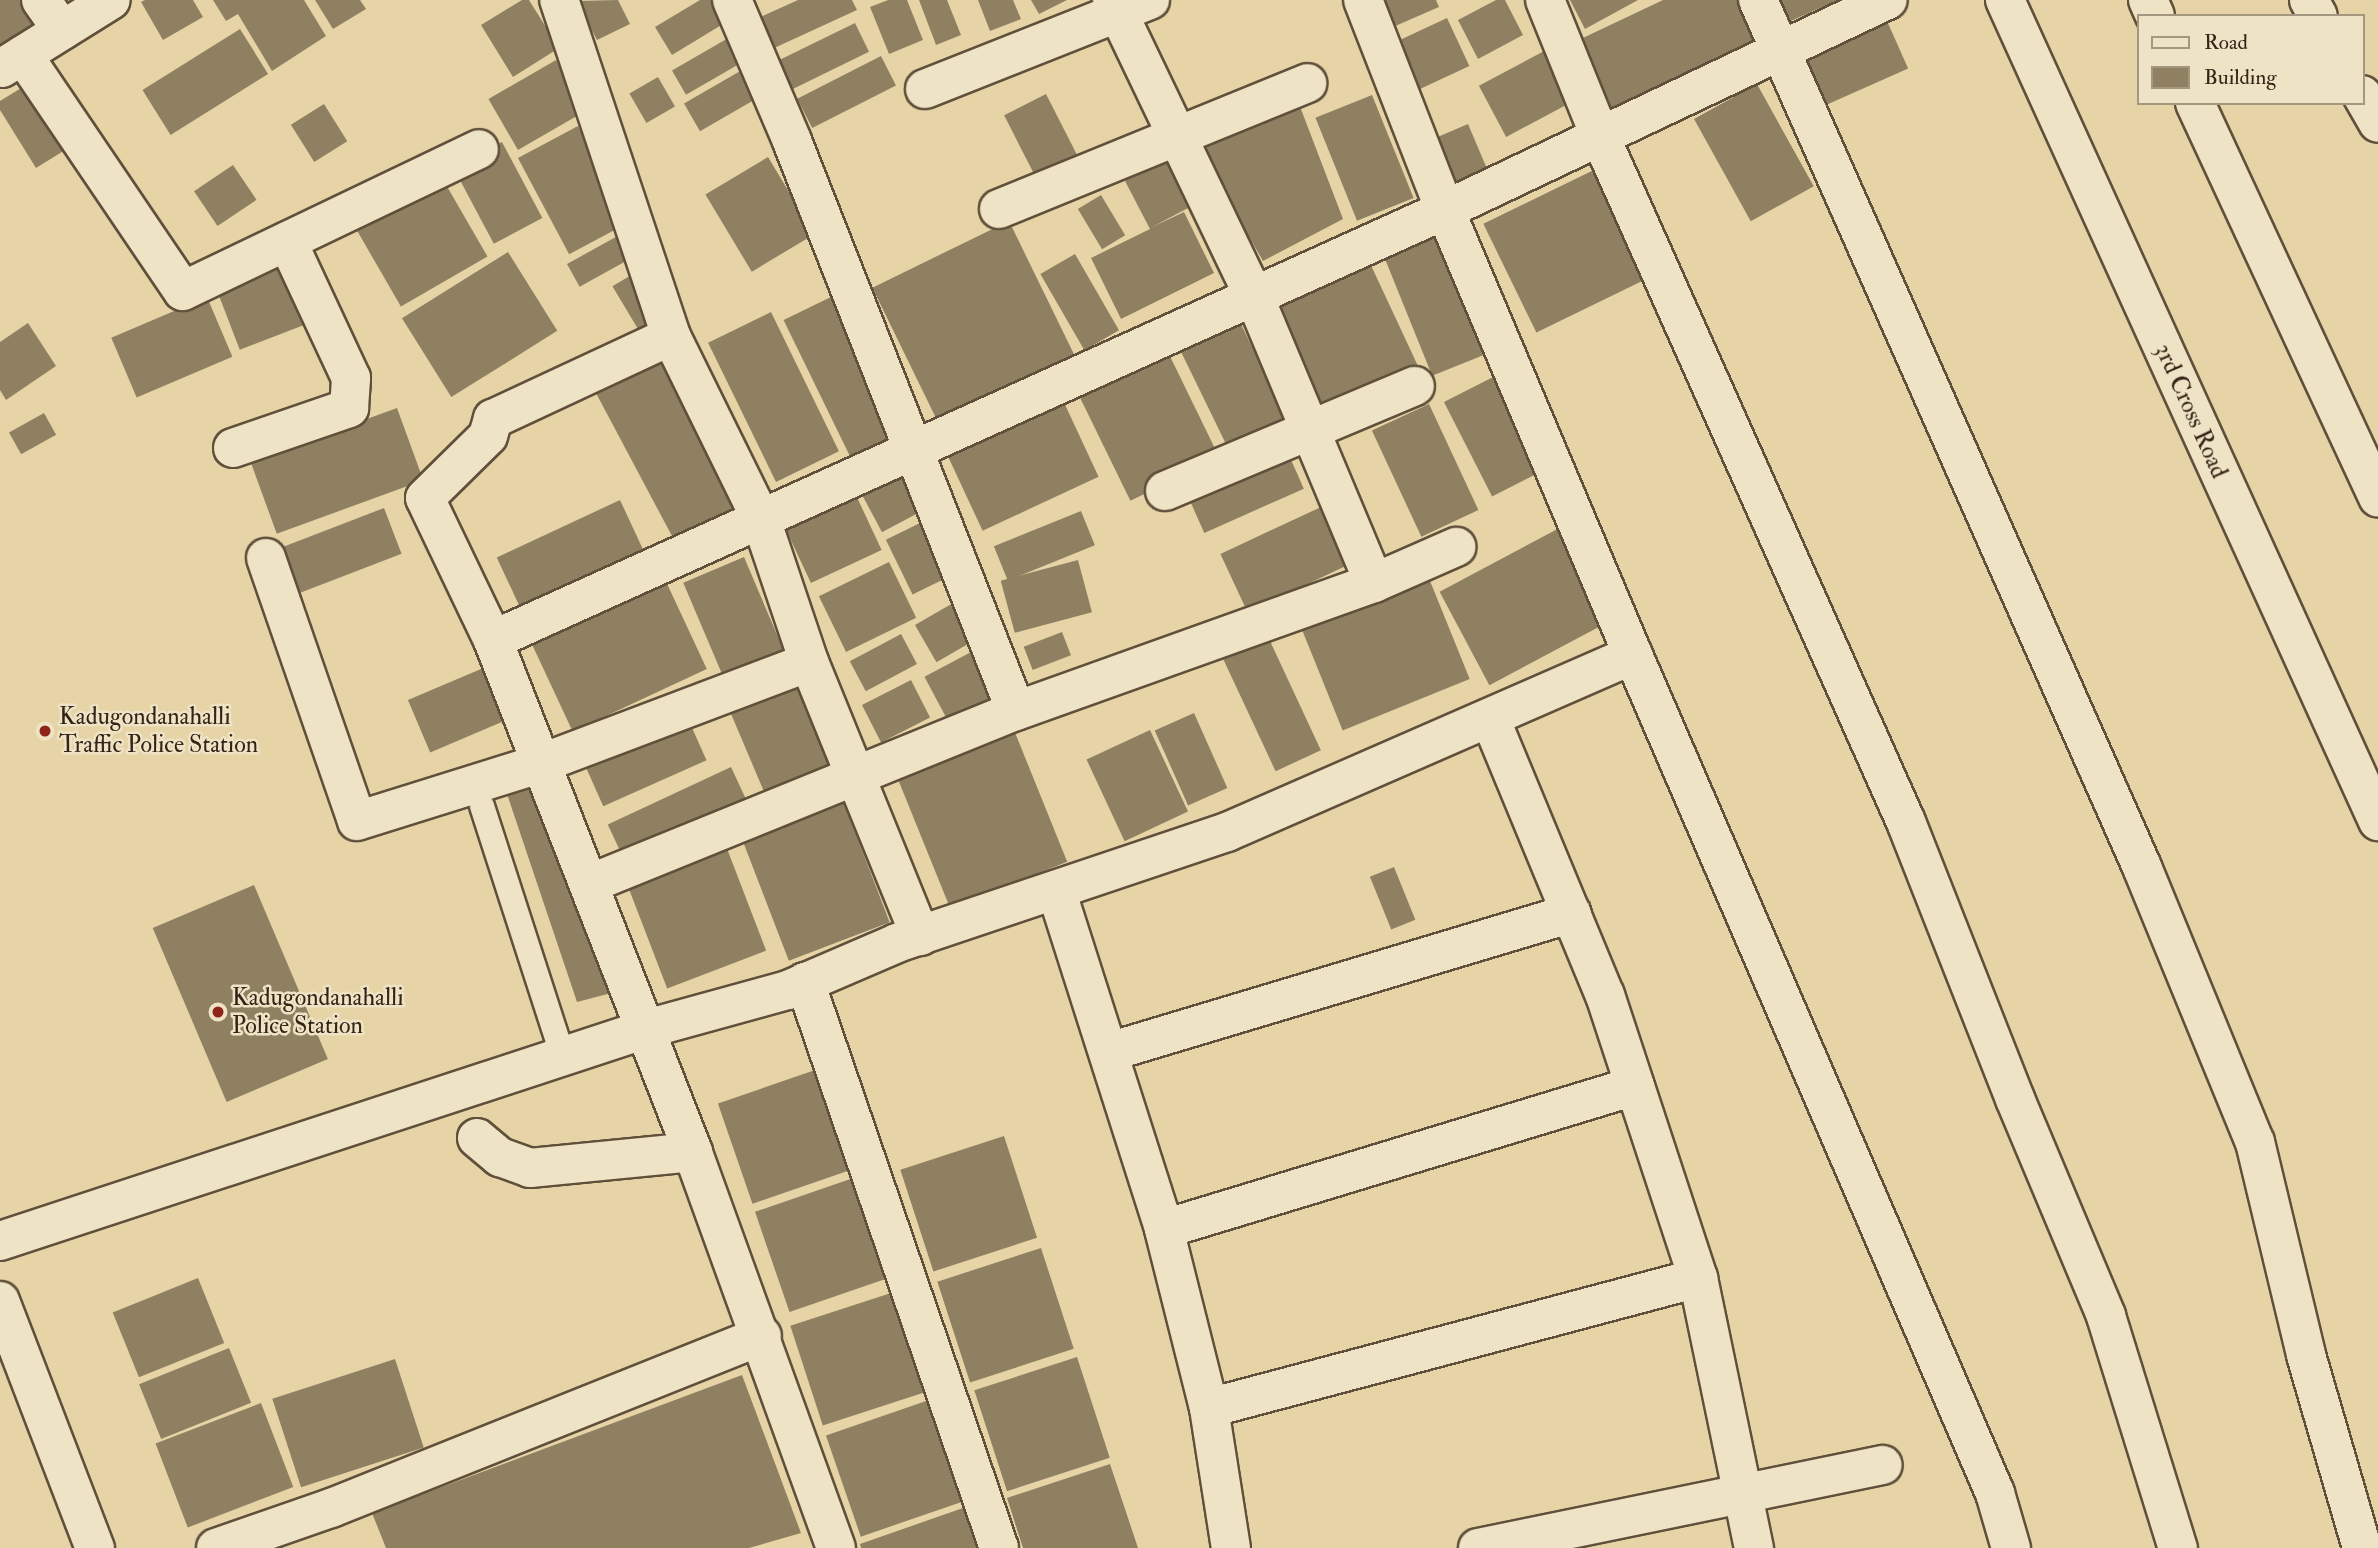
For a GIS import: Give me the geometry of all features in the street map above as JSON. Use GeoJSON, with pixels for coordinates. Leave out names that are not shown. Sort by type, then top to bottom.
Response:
{"type":"FeatureCollection","features":[{"type":"Feature","properties":{"kind":"street"},"geometry":{"type":"LineString","coordinates":[[111,0],[52,15],[11,62],[183,290],[479,149]]}},
{"type":"Feature","properties":{"kind":"street"},"geometry":{"type":"LineString","coordinates":[[558,0],[671,336],[761,519],[809,662],[920,936]]}},
{"type":"Feature","properties":{"kind":"street"},"geometry":{"type":"LineString","coordinates":[[732,0],[792,141],[911,451],[1016,711]]}},
{"type":"Feature","properties":{"kind":"street"},"geometry":{"type":"LineString","coordinates":[[1363,0],[1445,210],[1633,655],[1995,1493],[2011,1548]]}},
{"type":"Feature","properties":{"kind":"street"},"geometry":{"type":"LineString","coordinates":[[1545,0],[1600,136],[1906,822],[2015,1099],[2106,1316],[2178,1548]]}},
{"type":"Feature","properties":{"kind":"street"},"geometry":{"type":"LineString","coordinates":[[1758,0],[2142,867],[2255,1142],[2306,1355],[2362,1548]]}},
{"type":"Feature","properties":{"kind":"street"},"geometry":{"type":"LineString","coordinates":[[493,640],[1445,210],[1888,0]]}},
{"type":"Feature","properties":{"kind":"street","name":"3rd Cross Road"},"geometry":{"type":"LineString","coordinates":[[2006,0],[2378,821]]}},
{"type":"Feature","properties":{"kind":"street"},"geometry":{"type":"LineString","coordinates":[[925,89],[1127,4],[1179,138],[1254,296],[1374,583]]}},
{"type":"Feature","properties":{"kind":"street"},"geometry":{"type":"LineString","coordinates":[[999,209],[1179,138],[1307,83]]}},
{"type":"Feature","properties":{"kind":"street"},"geometry":{"type":"LineString","coordinates":[[2364,98],[2378,123]]}},
{"type":"Feature","properties":{"kind":"street"},"geometry":{"type":"LineString","coordinates":[[2196,105],[2378,498]]}},
{"type":"Feature","properties":{"kind":"street"},"geometry":{"type":"LineString","coordinates":[[233,448],[349,408],[351,378],[287,241]]}},
{"type":"Feature","properties":{"kind":"street"},"geometry":{"type":"LineString","coordinates":[[671,336],[493,419],[488,436],[425,498],[493,640],[542,763],[762,1336],[836,1548]]}},
{"type":"Feature","properties":{"kind":"street"},"geometry":{"type":"LineString","coordinates":[[1165,491],[1415,386]]}},
{"type":"Feature","properties":{"kind":"street"},"geometry":{"type":"LineString","coordinates":[[589,884],[1016,711],[1374,583],[1456,547]]}},
{"type":"Feature","properties":{"kind":"street"},"geometry":{"type":"LineString","coordinates":[[266,558],[357,821],[542,763],[809,662]]}},
{"type":"Feature","properties":{"kind":"street"},"geometry":{"type":"LineString","coordinates":[[0,1241],[646,1029],[805,982],[920,936],[1057,893],[1227,832],[1633,655]]}},
{"type":"Feature","properties":{"kind":"street"},"geometry":{"type":"LineString","coordinates":[[1490,718],[1572,913],[1635,1086],[1698,1278],[1754,1548]]}},
{"type":"Feature","properties":{"kind":"street"},"geometry":{"type":"LineString","coordinates":[[1057,893],[1164,1229],[1209,1408],[1231,1548]]}},
{"type":"Feature","properties":{"kind":"street"},"geometry":{"type":"LineString","coordinates":[[1108,1052],[1572,913]]}},
{"type":"Feature","properties":{"kind":"street"},"geometry":{"type":"LineString","coordinates":[[805,982],[999,1548]]}},
{"type":"Feature","properties":{"kind":"street"},"geometry":{"type":"LineString","coordinates":[[1164,1229],[1635,1086]]}},
{"type":"Feature","properties":{"kind":"street"},"geometry":{"type":"LineString","coordinates":[[477,1138],[500,1157],[530,1168],[693,1152]]}},
{"type":"Feature","properties":{"kind":"street"},"geometry":{"type":"LineString","coordinates":[[1209,1408],[1698,1278]]}},
{"type":"Feature","properties":{"kind":"street"},"geometry":{"type":"LineString","coordinates":[[0,1301],[13,1370],[95,1548]]}},
{"type":"Feature","properties":{"kind":"street"},"geometry":{"type":"LineString","coordinates":[[216,1548],[331,1508],[762,1336]]}},
{"type":"Feature","properties":{"kind":"street"},"geometry":{"type":"LineString","coordinates":[[1478,1548],[1883,1465]]}},
{"type":"Feature","properties":{"kind":"lane"},"geometry":{"type":"LineString","coordinates":[[482,806],[563,1057]]}},
{"type":"Feature","properties":{"kind":"building"},"geometry":{"type":"Polygon","coordinates":[[[0,0],[27,0],[43,25],[0,49],[0,0]]]}},
{"type":"Feature","properties":{"kind":"building"},"geometry":{"type":"Polygon","coordinates":[[[193,0],[203,17],[163,40],[141,2],[193,0]]]}},
{"type":"Feature","properties":{"kind":"building"},"geometry":{"type":"Polygon","coordinates":[[[213,0],[304,0],[326,36],[272,71],[238,14],[226,21],[213,0]]]}},
{"type":"Feature","properties":{"kind":"building"},"geometry":{"type":"Polygon","coordinates":[[[315,0],[360,0],[366,9],[333,29],[315,0]]]}},
{"type":"Feature","properties":{"kind":"building"},"geometry":{"type":"Polygon","coordinates":[[[522,0],[529,0],[559,48],[513,77],[481,25],[522,0]]]}},
{"type":"Feature","properties":{"kind":"building"},"geometry":{"type":"Polygon","coordinates":[[[618,0],[630,24],[597,40],[577,1],[618,0]]]}},
{"type":"Feature","properties":{"kind":"building"},"geometry":{"type":"Polygon","coordinates":[[[700,0],[715,0],[728,21],[672,55],[655,27],[700,0]]]}},
{"type":"Feature","properties":{"kind":"building"},"geometry":{"type":"Polygon","coordinates":[[[798,0],[852,0],[857,10],[772,49],[758,18],[798,0]]]}},
{"type":"Feature","properties":{"kind":"building"},"geometry":{"type":"Polygon","coordinates":[[[888,0],[907,0],[923,40],[889,54],[870,7],[888,0]]]}},
{"type":"Feature","properties":{"kind":"building"},"geometry":{"type":"Polygon","coordinates":[[[919,0],[947,0],[961,35],[936,45],[919,0]]]}},
{"type":"Feature","properties":{"kind":"building"},"geometry":{"type":"Polygon","coordinates":[[[978,0],[1013,0],[1021,19],[990,31],[978,0]]]}},
{"type":"Feature","properties":{"kind":"building"},"geometry":{"type":"Polygon","coordinates":[[[1031,0],[1067,0],[1039,14],[1031,0]]]}},
{"type":"Feature","properties":{"kind":"building"},"geometry":{"type":"Polygon","coordinates":[[[1373,0],[1436,0],[1439,7],[1386,30],[1373,0]]]}},
{"type":"Feature","properties":{"kind":"building"},"geometry":{"type":"Polygon","coordinates":[[[1496,0],[1505,0],[1523,35],[1478,59],[1458,20],[1496,0]]]}},
{"type":"Feature","properties":{"kind":"building"},"geometry":{"type":"Polygon","coordinates":[[[1570,0],[1638,0],[1585,29],[1570,0]]]}},
{"type":"Feature","properties":{"kind":"building"},"geometry":{"type":"Polygon","coordinates":[[[1663,0],[1743,0],[1767,49],[1606,126],[1568,45],[1663,0]]]}},
{"type":"Feature","properties":{"kind":"building"},"geometry":{"type":"Polygon","coordinates":[[[1774,0],[1838,0],[1784,24],[1774,0]]]}},
{"type":"Feature","properties":{"kind":"building"},"geometry":{"type":"Polygon","coordinates":[[[1447,18],[1469,66],[1414,92],[1392,44],[1447,18]]]}},
{"type":"Feature","properties":{"kind":"building"},"geometry":{"type":"Polygon","coordinates":[[[1887,21],[1908,69],[1816,110],[1795,62],[1887,21]]]}},
{"type":"Feature","properties":{"kind":"building"},"geometry":{"type":"Polygon","coordinates":[[[855,23],[869,52],[787,92],[773,63],[855,23]]]}},
{"type":"Feature","properties":{"kind":"building"},"geometry":{"type":"Polygon","coordinates":[[[240,29],[268,74],[171,135],[142,90],[240,29]]]}},
{"type":"Feature","properties":{"kind":"building"},"geometry":{"type":"Polygon","coordinates":[[[730,37],[744,61],[686,95],[672,70],[730,37]]]}},
{"type":"Feature","properties":{"kind":"building"},"geometry":{"type":"Polygon","coordinates":[[[1546,50],[1573,101],[1506,137],[1479,86],[1546,50]]]}},
{"type":"Feature","properties":{"kind":"building"},"geometry":{"type":"Polygon","coordinates":[[[881,56],[896,85],[812,128],[797,99],[881,56]]]}},
{"type":"Feature","properties":{"kind":"building"},"geometry":{"type":"Polygon","coordinates":[[[556,60],[586,111],[518,150],[488,99],[556,60]]]}},
{"type":"Feature","properties":{"kind":"building"},"geometry":{"type":"Polygon","coordinates":[[[742,70],[758,98],[700,131],[684,104],[742,70]]]}},
{"type":"Feature","properties":{"kind":"building"},"geometry":{"type":"Polygon","coordinates":[[[658,77],[675,106],[646,123],[629,94],[658,77]]]}},
{"type":"Feature","properties":{"kind":"building"},"geometry":{"type":"Polygon","coordinates":[[[31,82],[70,147],[36,168],[0,110],[0,101],[31,82]]]}},
{"type":"Feature","properties":{"kind":"building"},"geometry":{"type":"Polygon","coordinates":[[[1757,84],[1814,186],[1751,221],[1694,119],[1757,84]]]}},
{"type":"Feature","properties":{"kind":"building"},"geometry":{"type":"Polygon","coordinates":[[[1046,94],[1078,157],[1036,179],[1004,115],[1046,94]]]}},
{"type":"Feature","properties":{"kind":"building"},"geometry":{"type":"Polygon","coordinates":[[[1372,95],[1414,198],[1357,221],[1315,118],[1372,95]]]}},
{"type":"Feature","properties":{"kind":"building"},"geometry":{"type":"Polygon","coordinates":[[[324,104],[347,141],[314,162],[291,125],[324,104]]]}},
{"type":"Feature","properties":{"kind":"building"},"geometry":{"type":"Polygon","coordinates":[[[1299,104],[1343,219],[1263,261],[1198,149],[1299,104]]]}},
{"type":"Feature","properties":{"kind":"building"},"geometry":{"type":"Polygon","coordinates":[[[1468,124],[1488,170],[1451,186],[1431,140],[1468,124]]]}},
{"type":"Feature","properties":{"kind":"building"},"geometry":{"type":"Polygon","coordinates":[[[578,126],[629,222],[569,254],[518,158],[578,126]]]}},
{"type":"Feature","properties":{"kind":"building"},"geometry":{"type":"Polygon","coordinates":[[[502,142],[542,218],[494,244],[453,168],[502,142]]]}},
{"type":"Feature","properties":{"kind":"building"},"geometry":{"type":"Polygon","coordinates":[[[768,157],[814,234],[752,272],[705,195],[768,157]]]}},
{"type":"Feature","properties":{"kind":"building"},"geometry":{"type":"Polygon","coordinates":[[[1167,159],[1192,206],[1152,227],[1184,212],[1214,273],[1121,319],[1091,258],[1150,229],[1125,181],[1167,159]]]}},
{"type":"Feature","properties":{"kind":"building"},"geometry":{"type":"Polygon","coordinates":[[[233,165],[256,200],[218,226],[194,191],[233,165]]]}},
{"type":"Feature","properties":{"kind":"building"},"geometry":{"type":"Polygon","coordinates":[[[1602,166],[1655,275],[1536,333],[1483,224],[1602,166]]]}},
{"type":"Feature","properties":{"kind":"building"},"geometry":{"type":"Polygon","coordinates":[[[441,176],[488,257],[401,307],[354,226],[441,176]]]}},
{"type":"Feature","properties":{"kind":"building"},"geometry":{"type":"Polygon","coordinates":[[[1101,195],[1125,235],[1102,249],[1078,209],[1101,195]]]}},
{"type":"Feature","properties":{"kind":"building"},"geometry":{"type":"Polygon","coordinates":[[[1009,221],[1074,354],[937,421],[872,288],[1009,221]]]}},
{"type":"Feature","properties":{"kind":"building"},"geometry":{"type":"Polygon","coordinates":[[[1433,231],[1483,355],[1432,376],[1382,252],[1433,231]]]}},
{"type":"Feature","properties":{"kind":"building"},"geometry":{"type":"Polygon","coordinates":[[[623,233],[636,256],[580,287],[567,264],[623,233]]]}},
{"type":"Feature","properties":{"kind":"building"},"geometry":{"type":"Polygon","coordinates":[[[508,252],[557,331],[451,397],[402,318],[508,252]]]}},
{"type":"Feature","properties":{"kind":"building"},"geometry":{"type":"Polygon","coordinates":[[[1075,254],[1119,330],[1084,350],[1040,274],[1075,254]]]}},
{"type":"Feature","properties":{"kind":"building"},"geometry":{"type":"Polygon","coordinates":[[[1369,261],[1421,372],[1314,422],[1262,311],[1369,261]]]}},
{"type":"Feature","properties":{"kind":"building"},"geometry":{"type":"Polygon","coordinates":[[[290,263],[313,322],[240,350],[217,291],[290,263]]]}},
{"type":"Feature","properties":{"kind":"building"},"geometry":{"type":"Polygon","coordinates":[[[633,274],[660,319],[639,331],[612,286],[633,274]]]}},
{"type":"Feature","properties":{"kind":"building"},"geometry":{"type":"Polygon","coordinates":[[[833,296],[900,433],[850,457],[784,320],[833,296]]]}},
{"type":"Feature","properties":{"kind":"building"},"geometry":{"type":"Polygon","coordinates":[[[207,297],[232,357],[137,397],[111,338],[207,297]]]}},
{"type":"Feature","properties":{"kind":"building"},"geometry":{"type":"Polygon","coordinates":[[[771,312],[839,451],[776,482],[708,343],[771,312]]]}},
{"type":"Feature","properties":{"kind":"building"},"geometry":{"type":"Polygon","coordinates":[[[1238,318],[1290,425],[1231,454],[1179,347],[1238,318]]]}},
{"type":"Feature","properties":{"kind":"building"},"geometry":{"type":"Polygon","coordinates":[[[28,323],[56,366],[6,400],[0,390],[0,342],[28,323]]]}},
{"type":"Feature","properties":{"kind":"building"},"geometry":{"type":"Polygon","coordinates":[[[1165,346],[1219,457],[1130,501],[1076,389],[1165,346]]]}},
{"type":"Feature","properties":{"kind":"building"},"geometry":{"type":"Polygon","coordinates":[[[662,349],[745,504],[675,541],[592,386],[662,349]]]}},
{"type":"Feature","properties":{"kind":"building"},"geometry":{"type":"Polygon","coordinates":[[[1501,373],[1549,467],[1492,497],[1444,402],[1501,373]]]}},
{"type":"Feature","properties":{"kind":"building"},"geometry":{"type":"Polygon","coordinates":[[[1061,396],[1099,477],[983,531],[945,450],[1061,396]]]}},
{"type":"Feature","properties":{"kind":"building"},"geometry":{"type":"Polygon","coordinates":[[[1429,404],[1478,510],[1421,537],[1372,431],[1429,404]]]}},
{"type":"Feature","properties":{"kind":"building"},"geometry":{"type":"Polygon","coordinates":[[[397,408],[423,480],[277,534],[250,461],[397,408]]]}},
{"type":"Feature","properties":{"kind":"building"},"geometry":{"type":"Polygon","coordinates":[[[44,413],[56,435],[21,454],[9,432],[44,413]]]}},
{"type":"Feature","properties":{"kind":"building"},"geometry":{"type":"Polygon","coordinates":[[[1288,453],[1304,489],[1204,533],[1188,497],[1288,453]]]}},
{"type":"Feature","properties":{"kind":"building"},"geometry":{"type":"Polygon","coordinates":[[[905,469],[926,509],[882,532],[861,492],[905,469]]]}},
{"type":"Feature","properties":{"kind":"building"},"geometry":{"type":"Polygon","coordinates":[[[855,493],[882,550],[811,583],[784,526],[855,493]]]}},
{"type":"Feature","properties":{"kind":"building"},"geometry":{"type":"Polygon","coordinates":[[[620,500],[646,555],[523,613],[497,557],[620,500]]]}},
{"type":"Feature","properties":{"kind":"building"},"geometry":{"type":"Polygon","coordinates":[[[1321,507],[1348,565],[1247,612],[1220,554],[1321,507]]]}},
{"type":"Feature","properties":{"kind":"building"},"geometry":{"type":"Polygon","coordinates":[[[384,508],[402,554],[297,594],[279,548],[384,508]]]}},
{"type":"Feature","properties":{"kind":"building"},"geometry":{"type":"Polygon","coordinates":[[[1081,511],[1095,545],[1008,581],[994,546],[1081,511]]]}},
{"type":"Feature","properties":{"kind":"building"},"geometry":{"type":"Polygon","coordinates":[[[920,523],[947,578],[913,594],[886,540],[920,523]]]}},
{"type":"Feature","properties":{"kind":"building"},"geometry":{"type":"Polygon","coordinates":[[[1565,525],[1615,619],[1489,685],[1440,592],[1565,525]]]}},
{"type":"Feature","properties":{"kind":"building"},"geometry":{"type":"Polygon","coordinates":[[[744,557],[785,655],[725,680],[683,583],[744,557]]]}},
{"type":"Feature","properties":{"kind":"building"},"geometry":{"type":"Polygon","coordinates":[[[1078,560],[1092,612],[1015,633],[1001,581],[1078,560]]]}},
{"type":"Feature","properties":{"kind":"building"},"geometry":{"type":"Polygon","coordinates":[[[889,562],[916,618],[846,652],[819,596],[889,562]]]}},
{"type":"Feature","properties":{"kind":"building"},"geometry":{"type":"Polygon","coordinates":[[[1424,566],[1470,679],[1343,730],[1297,617],[1424,566]]]}},
{"type":"Feature","properties":{"kind":"building"},"geometry":{"type":"Polygon","coordinates":[[[662,573],[707,669],[573,732],[528,636],[662,573]]]}},
{"type":"Feature","properties":{"kind":"building"},"geometry":{"type":"Polygon","coordinates":[[[960,599],[982,636],[936,662],[915,625],[960,599]]]}},
{"type":"Feature","properties":{"kind":"building"},"geometry":{"type":"Polygon","coordinates":[[[1263,626],[1321,750],[1276,771],[1218,647],[1263,626]]]}},
{"type":"Feature","properties":{"kind":"building"},"geometry":{"type":"Polygon","coordinates":[[[1062,632],[1071,655],[1033,670],[1024,647],[1062,632]]]}},
{"type":"Feature","properties":{"kind":"building"},"geometry":{"type":"Polygon","coordinates":[[[901,634],[917,664],[866,691],[850,661],[901,634]]]}},
{"type":"Feature","properties":{"kind":"building"},"geometry":{"type":"Polygon","coordinates":[[[973,651],[998,698],[949,724],[924,677],[973,651]]]}},
{"type":"Feature","properties":{"kind":"building"},"geometry":{"type":"Polygon","coordinates":[[[488,666],[510,718],[430,752],[408,700],[488,666]]]}},
{"type":"Feature","properties":{"kind":"building"},"geometry":{"type":"Polygon","coordinates":[[[804,676],[844,771],[769,803],[729,708],[804,676]]]}},
{"type":"Feature","properties":{"kind":"building"},"geometry":{"type":"Polygon","coordinates":[[[911,680],[930,717],[881,742],[862,705],[911,680]]]}},
{"type":"Feature","properties":{"kind":"building"},"geometry":{"type":"Polygon","coordinates":[[[1194,713],[1227,788],[1188,805],[1155,730],[1194,713]]]}},
{"type":"Feature","properties":{"kind":"building"},"geometry":{"type":"Polygon","coordinates":[[[689,721],[706,760],[603,806],[586,767],[689,721]]]}},
{"type":"Feature","properties":{"kind":"building"},"geometry":{"type":"Polygon","coordinates":[[[1014,730],[1067,862],[950,909],[897,777],[1014,730]]]}},
{"type":"Feature","properties":{"kind":"building"},"geometry":{"type":"Polygon","coordinates":[[[1150,730],[1188,812],[1125,841],[1087,760],[1150,730]]]}},
{"type":"Feature","properties":{"kind":"building"},"geometry":{"type":"Polygon","coordinates":[[[731,767],[749,806],[626,863],[608,824],[731,767]]]}},
{"type":"Feature","properties":{"kind":"building"},"geometry":{"type":"Polygon","coordinates":[[[537,773],[619,991],[577,1002],[505,788],[537,773]]]}},
{"type":"Feature","properties":{"kind":"building"},"geometry":{"type":"Polygon","coordinates":[[[842,798],[890,922],[789,961],[741,837],[842,798]]]}},
{"type":"Feature","properties":{"kind":"building"},"geometry":{"type":"Polygon","coordinates":[[[726,846],[766,951],[667,989],[627,884],[726,846]]]}},
{"type":"Feature","properties":{"kind":"building"},"geometry":{"type":"Polygon","coordinates":[[[1394,867],[1415,920],[1391,930],[1370,877],[1394,867]]]}},
{"type":"Feature","properties":{"kind":"building"},"geometry":{"type":"Polygon","coordinates":[[[254,885],[328,1059],[227,1102],[153,928],[254,885]]]}},
{"type":"Feature","properties":{"kind":"building"},"geometry":{"type":"Polygon","coordinates":[[[821,1068],[856,1168],[752,1204],[718,1103],[821,1068]]]}},
{"type":"Feature","properties":{"kind":"building"},"geometry":{"type":"Polygon","coordinates":[[[1004,1136],[1037,1238],[933,1271],[900,1170],[1004,1136]]]}},
{"type":"Feature","properties":{"kind":"building"},"geometry":{"type":"Polygon","coordinates":[[[859,1176],[894,1276],[790,1312],[755,1212],[859,1176]]]}},
{"type":"Feature","properties":{"kind":"building"},"geometry":{"type":"Polygon","coordinates":[[[1041,1248],[1074,1349],[970,1382],[937,1282],[1041,1248]]]}},
{"type":"Feature","properties":{"kind":"building"},"geometry":{"type":"Polygon","coordinates":[[[198,1278],[224,1343],[139,1377],[113,1312],[198,1278]]]}},
{"type":"Feature","properties":{"kind":"building"},"geometry":{"type":"Polygon","coordinates":[[[894,1292],[926,1392],[823,1426],[790,1326],[894,1292]]]}},
{"type":"Feature","properties":{"kind":"building"},"geometry":{"type":"Polygon","coordinates":[[[229,1348],[251,1403],[161,1439],[139,1384],[229,1348]]]}},
{"type":"Feature","properties":{"kind":"building"},"geometry":{"type":"Polygon","coordinates":[[[1077,1357],[1110,1458],[1007,1491],[974,1390],[1077,1357]]]}},
{"type":"Feature","properties":{"kind":"building"},"geometry":{"type":"Polygon","coordinates":[[[395,1359],[424,1447],[301,1487],[272,1399],[395,1359]]]}},
{"type":"Feature","properties":{"kind":"building"},"geometry":{"type":"Polygon","coordinates":[[[742,1375],[801,1533],[749,1548],[386,1548],[372,1513],[742,1375]]]}},
{"type":"Feature","properties":{"kind":"building"},"geometry":{"type":"Polygon","coordinates":[[[929,1400],[964,1501],[861,1537],[826,1435],[929,1400]]]}},
{"type":"Feature","properties":{"kind":"building"},"geometry":{"type":"Polygon","coordinates":[[[261,1403],[293,1487],[188,1528],[156,1443],[261,1403]]]}},
{"type":"Feature","properties":{"kind":"building"},"geometry":{"type":"Polygon","coordinates":[[[1110,1464],[1138,1548],[1023,1548],[1007,1498],[1110,1464]]]}},
{"type":"Feature","properties":{"kind":"building"},"geometry":{"type":"Polygon","coordinates":[[[963,1508],[977,1548],[861,1548],[860,1544],[963,1508]]]}},
{"type":"Feature","properties":{"kind":"place","name":"Kadugondanahalli Traffic Police Station"},"geometry":{"type":"Point","coordinates":[45,731]}},
{"type":"Feature","properties":{"kind":"place","name":"Kadugondanahalli Police Station"},"geometry":{"type":"Point","coordinates":[218,1012]}}]}
